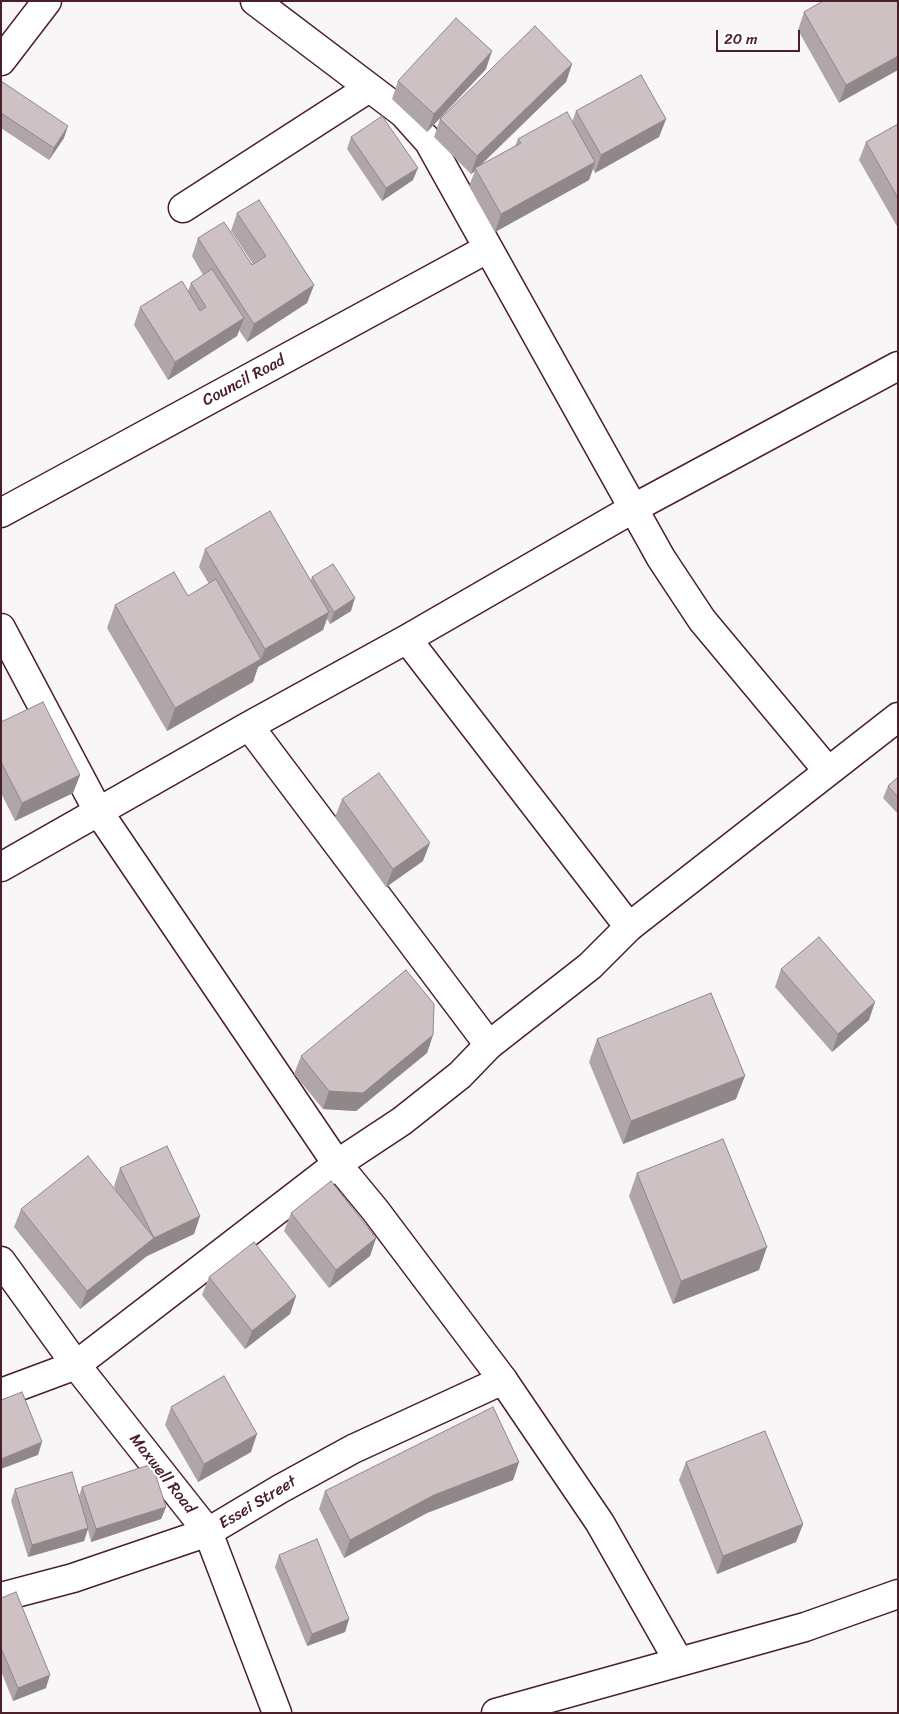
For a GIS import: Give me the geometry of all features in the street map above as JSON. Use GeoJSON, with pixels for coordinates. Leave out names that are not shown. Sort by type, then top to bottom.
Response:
{"type":"FeatureCollection","features":[{"type":"Feature","properties":{"kind":"street"},"geometry":{"type":"LineString","coordinates":[[1,61],[47,1]]}},
{"type":"Feature","properties":{"kind":"street"},"geometry":{"type":"LineString","coordinates":[[255,1],[403,113],[429,142],[661,558],[702,620],[828,771]]}},
{"type":"Feature","properties":{"kind":"street"},"geometry":{"type":"LineString","coordinates":[[183,208],[369,88]]}},
{"type":"Feature","properties":{"kind":"street","name":"Council Road"},"geometry":{"type":"LineString","coordinates":[[1,513],[488,249]]}},
{"type":"Feature","properties":{"kind":"street"},"geometry":{"type":"LineString","coordinates":[[1,867],[249,726],[408,639],[634,508],[898,366]]}},
{"type":"Feature","properties":{"kind":"street"},"geometry":{"type":"LineString","coordinates":[[1,628],[98,812],[337,1164],[385,1223],[503,1380],[600,1523],[678,1662]]}},
{"type":"Feature","properties":{"kind":"street"},"geometry":{"type":"LineString","coordinates":[[408,639],[629,927]]}},
{"type":"Feature","properties":{"kind":"street"},"geometry":{"type":"LineString","coordinates":[[1,1393],[76,1366],[337,1164],[402,1121],[460,1075],[489,1045],[590,966],[629,927],[898,717]]}},
{"type":"Feature","properties":{"kind":"street"},"geometry":{"type":"LineString","coordinates":[[249,726],[489,1045]]}},
{"type":"Feature","properties":{"kind":"street","name":"Maxwell Road"},"geometry":{"type":"LineString","coordinates":[[1,1261],[76,1366],[208,1532],[277,1713]]}},
{"type":"Feature","properties":{"kind":"street","name":"Essei Street"},"geometry":{"type":"LineString","coordinates":[[1,1597],[73,1578],[208,1532],[280,1489],[353,1449],[503,1380]]}},
{"type":"Feature","properties":{"kind":"street"},"geometry":{"type":"LineString","coordinates":[[496,1713],[805,1626],[898,1594]]}},
{"type":"Feature","properties":{"kind":"building"},"geometry":{"type":"Polygon","coordinates":[[[823,1],[898,1],[898,56],[846,85],[804,12],[823,1]]]}},
{"type":"Feature","properties":{"kind":"building"},"geometry":{"type":"Polygon","coordinates":[[[456,18],[492,51],[434,114],[398,81],[456,18]]]}},
{"type":"Feature","properties":{"kind":"building"},"geometry":{"type":"Polygon","coordinates":[[[535,26],[572,64],[477,156],[440,119],[535,26]]]}},
{"type":"Feature","properties":{"kind":"building"},"geometry":{"type":"Polygon","coordinates":[[[641,75],[666,119],[601,155],[576,111],[641,75]]]}},
{"type":"Feature","properties":{"kind":"building"},"geometry":{"type":"Polygon","coordinates":[[[1,81],[68,126],[54,148],[1,113],[1,81]]]}},
{"type":"Feature","properties":{"kind":"building"},"geometry":{"type":"Polygon","coordinates":[[[567,112],[595,162],[501,214],[475,168],[521,143],[518,139],[567,112]]]}},
{"type":"Feature","properties":{"kind":"building"},"geometry":{"type":"Polygon","coordinates":[[[382,116],[418,168],[386,188],[351,137],[382,116]]]}},
{"type":"Feature","properties":{"kind":"building"},"geometry":{"type":"Polygon","coordinates":[[[898,124],[898,198],[866,142],[898,124]]]}},
{"type":"Feature","properties":{"kind":"building"},"geometry":{"type":"Polygon","coordinates":[[[259,200],[314,285],[254,324],[198,238],[224,222],[252,265],[266,256],[237,213],[259,200]]]}},
{"type":"Feature","properties":{"kind":"building"},"geometry":{"type":"Polygon","coordinates":[[[212,269],[244,318],[175,362],[140,307],[182,281],[200,311],[206,307],[191,283],[212,269]]]}},
{"type":"Feature","properties":{"kind":"building"},"geometry":{"type":"Polygon","coordinates":[[[270,511],[329,612],[265,649],[205,549],[270,511]]]}},
{"type":"Feature","properties":{"kind":"building"},"geometry":{"type":"Polygon","coordinates":[[[333,564],[355,598],[334,612],[312,577],[333,564]]]}},
{"type":"Feature","properties":{"kind":"building"},"geometry":{"type":"Polygon","coordinates":[[[174,572],[188,596],[216,579],[261,659],[175,708],[115,605],[174,572]]]}},
{"type":"Feature","properties":{"kind":"building"},"geometry":{"type":"Polygon","coordinates":[[[43,702],[80,775],[22,803],[1,762],[1,722],[43,702]]]}},
{"type":"Feature","properties":{"kind":"building"},"geometry":{"type":"Polygon","coordinates":[[[379,773],[430,843],[393,869],[342,799],[379,773]]]}},
{"type":"Feature","properties":{"kind":"building"},"geometry":{"type":"Polygon","coordinates":[[[898,777],[898,797],[888,786],[898,777]]]}},
{"type":"Feature","properties":{"kind":"building"},"geometry":{"type":"Polygon","coordinates":[[[819,937],[875,1002],[838,1034],[781,969],[819,937]]]}},
{"type":"Feature","properties":{"kind":"building"},"geometry":{"type":"Polygon","coordinates":[[[406,970],[434,1004],[433,1035],[363,1093],[329,1091],[301,1056],[406,970]]]}},
{"type":"Feature","properties":{"kind":"building"},"geometry":{"type":"Polygon","coordinates":[[[711,993],[745,1076],[631,1121],[597,1039],[711,993]]]}},
{"type":"Feature","properties":{"kind":"building"},"geometry":{"type":"Polygon","coordinates":[[[723,1139],[767,1247],[681,1281],[637,1173],[723,1139]]]}},
{"type":"Feature","properties":{"kind":"building"},"geometry":{"type":"Polygon","coordinates":[[[167,1146],[200,1216],[154,1238],[120,1168],[167,1146]]]}},
{"type":"Feature","properties":{"kind":"building"},"geometry":{"type":"Polygon","coordinates":[[[88,1156],[154,1238],[87,1291],[21,1209],[88,1156]]]}},
{"type":"Feature","properties":{"kind":"building"},"geometry":{"type":"Polygon","coordinates":[[[331,1181],[376,1238],[336,1270],[291,1213],[331,1181]]]}},
{"type":"Feature","properties":{"kind":"building"},"geometry":{"type":"Polygon","coordinates":[[[254,1242],[296,1296],[252,1331],[209,1277],[254,1242]]]}},
{"type":"Feature","properties":{"kind":"building"},"geometry":{"type":"Polygon","coordinates":[[[224,1376],[257,1434],[204,1464],[171,1407],[224,1376]]]}},
{"type":"Feature","properties":{"kind":"building"},"geometry":{"type":"Polygon","coordinates":[[[22,1392],[42,1442],[1,1459],[1,1400],[22,1392]]]}},
{"type":"Feature","properties":{"kind":"building"},"geometry":{"type":"Polygon","coordinates":[[[493,1407],[519,1462],[434,1495],[350,1540],[325,1491],[493,1407]]]}},
{"type":"Feature","properties":{"kind":"building"},"geometry":{"type":"Polygon","coordinates":[[[765,1431],[803,1524],[723,1556],[686,1462],[765,1431]]]}},
{"type":"Feature","properties":{"kind":"building"},"geometry":{"type":"Polygon","coordinates":[[[152,1464],[166,1507],[96,1529],[82,1487],[152,1464]]]}},
{"type":"Feature","properties":{"kind":"building"},"geometry":{"type":"Polygon","coordinates":[[[72,1472],[88,1528],[32,1545],[15,1489],[72,1472]]]}},
{"type":"Feature","properties":{"kind":"building"},"geometry":{"type":"Polygon","coordinates":[[[317,1539],[349,1619],[312,1634],[279,1555],[317,1539]]]}},
{"type":"Feature","properties":{"kind":"building"},"geometry":{"type":"Polygon","coordinates":[[[16,1592],[50,1675],[18,1688],[1,1648],[1,1598],[16,1592]]]}}]}
